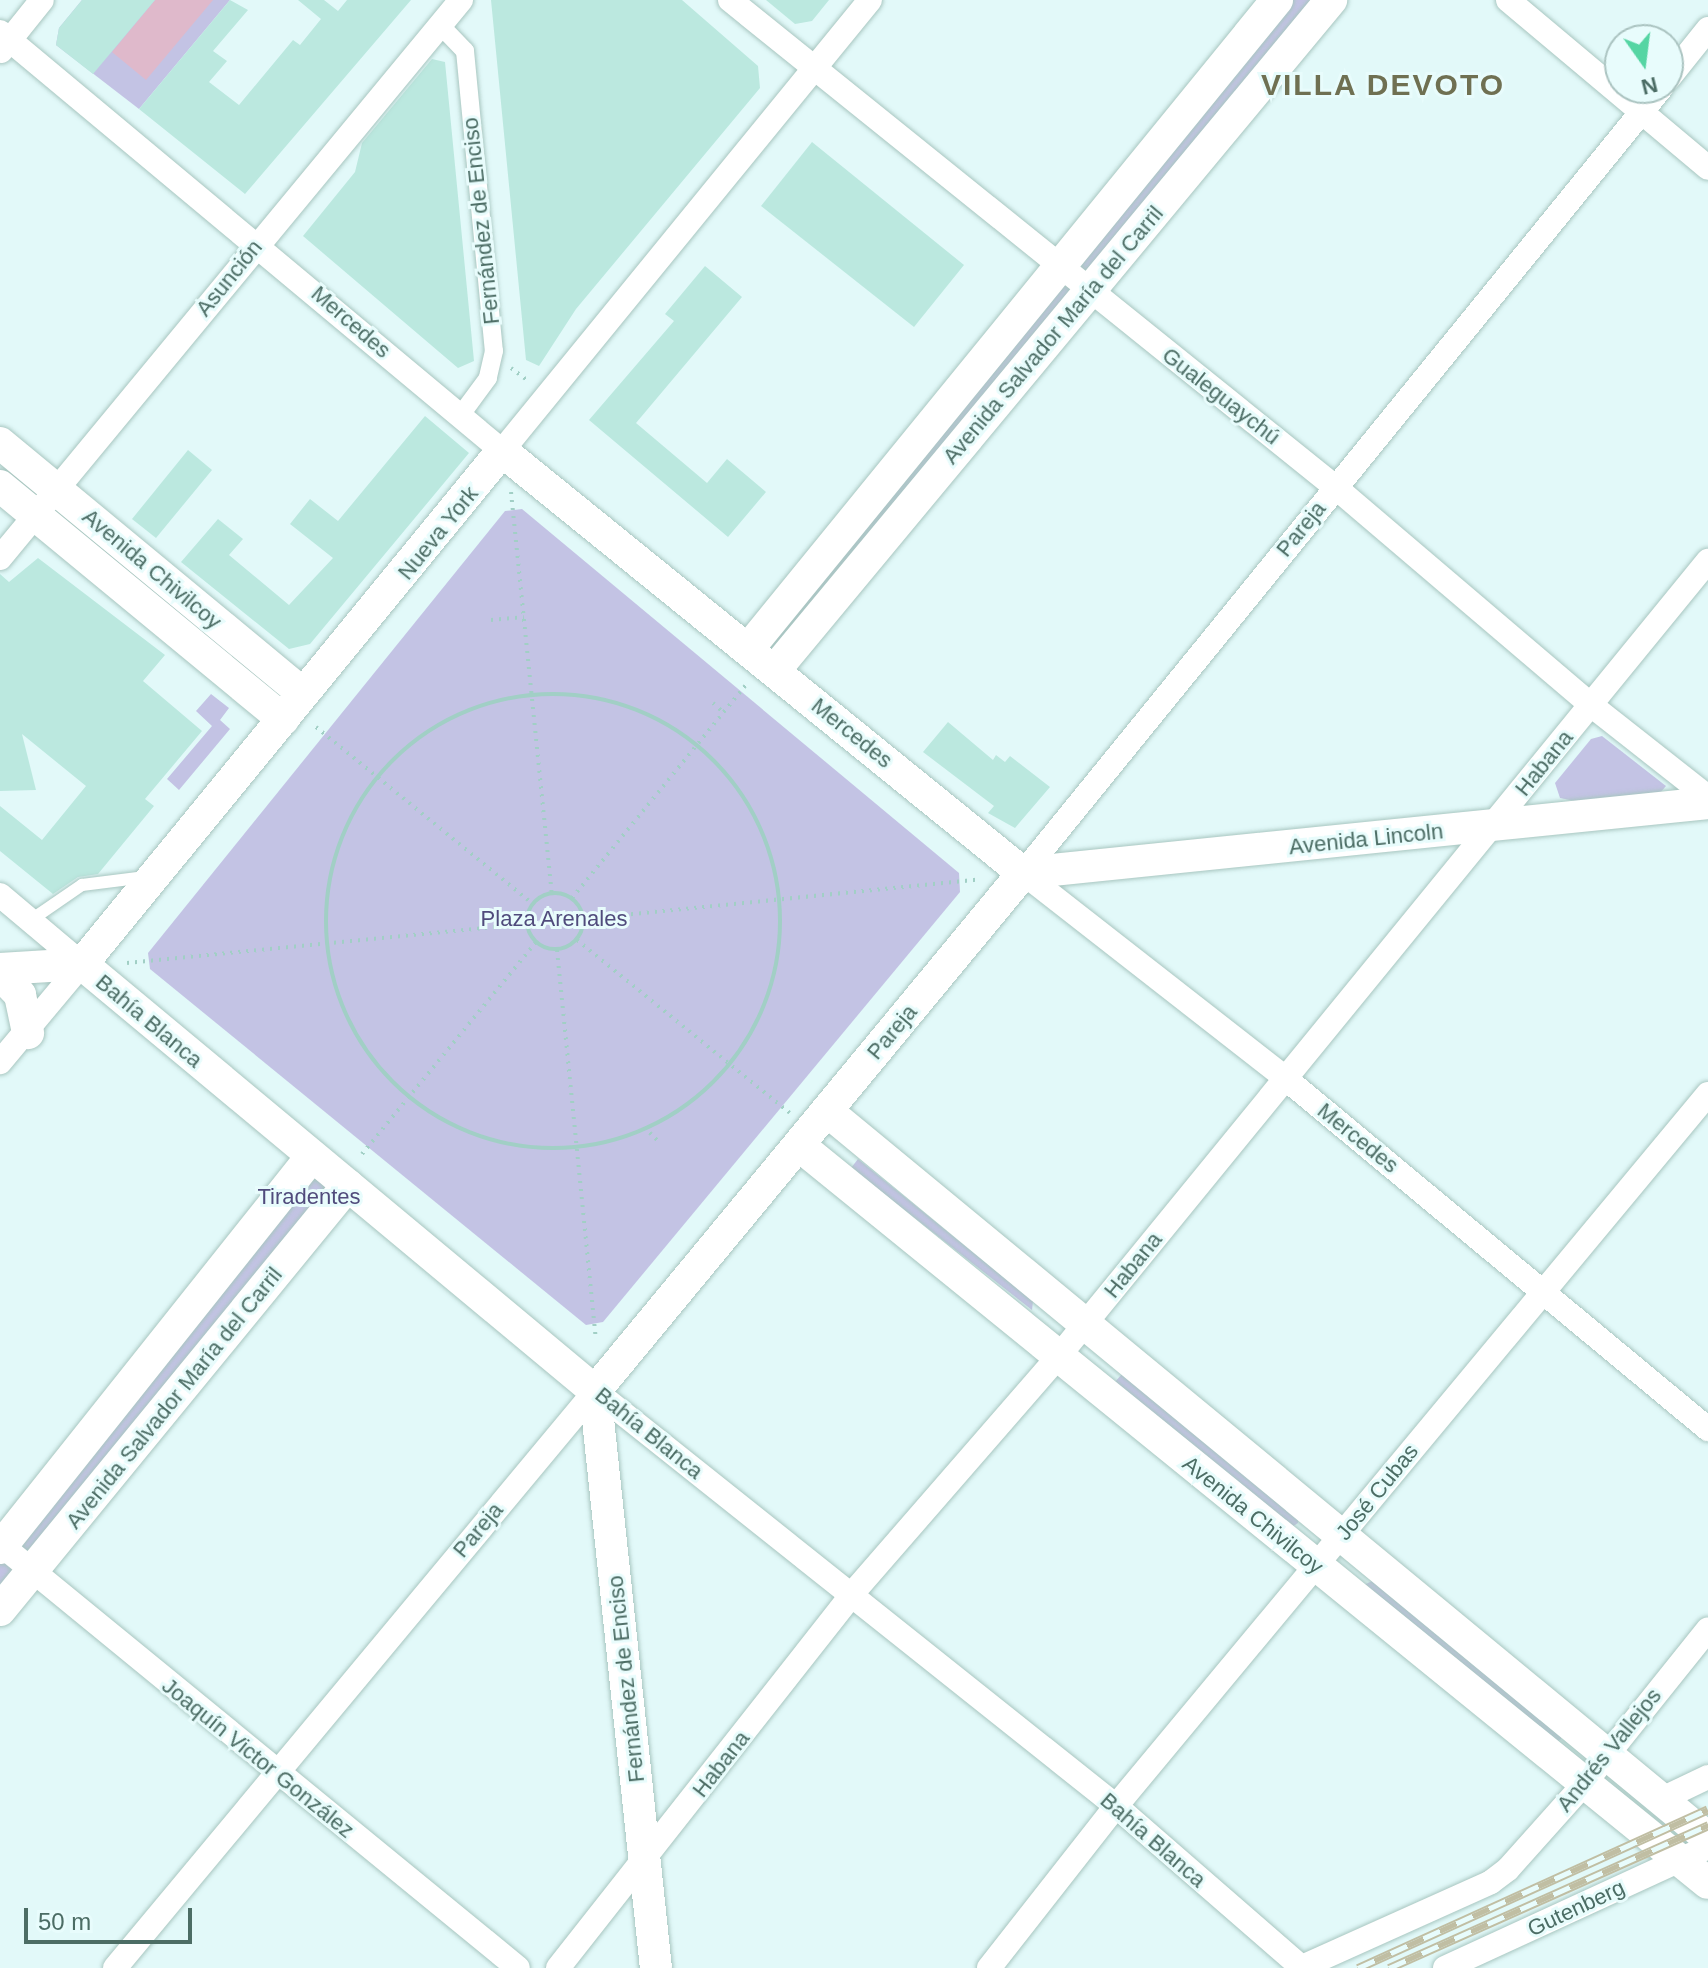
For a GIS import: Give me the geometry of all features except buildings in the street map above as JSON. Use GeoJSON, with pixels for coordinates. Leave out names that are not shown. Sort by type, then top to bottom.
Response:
{"type":"FeatureCollection","features":[{"type":"Feature","properties":{"kind":"street"},"geometry":{"type":"LineString","coordinates":[[3,42],[42,0]]}},
{"type":"Feature","properties":{"kind":"street","name":"Asunción"},"geometry":{"type":"LineString","coordinates":[[0,558],[461,0]]}},
{"type":"Feature","properties":{"kind":"street","name":"Gualeguaychú"},"geometry":{"type":"LineString","coordinates":[[730,0],[1335,487],[1591,705],[1708,800]]}},
{"type":"Feature","properties":{"kind":"street","name":"Nueva York"},"geometry":{"type":"LineString","coordinates":[[0,1062],[28,1033],[156,877],[870,0]]}},
{"type":"Feature","properties":{"kind":"street","name":"Avenida Salvador María del Carril"},"geometry":{"type":"LineString","coordinates":[[749,648],[1277,0]]}},
{"type":"Feature","properties":{"kind":"street","name":"Avenida Salvador María del Carril"},"geometry":{"type":"LineString","coordinates":[[775,670],[1331,0]]}},
{"type":"Feature","properties":{"kind":"street"},"geometry":{"type":"LineString","coordinates":[[1508,0],[1708,168]]}},
{"type":"Feature","properties":{"kind":"street","name":"Fernández de Enciso"},"geometry":{"type":"LineString","coordinates":[[440,25],[465,51],[494,351],[488,378],[460,416]]}},
{"type":"Feature","properties":{"kind":"street"},"geometry":{"type":"LineString","coordinates":[[1684,59],[1708,29]]}},
{"type":"Feature","properties":{"kind":"street","name":"Mercedes"},"geometry":{"type":"LineString","coordinates":[[3,42],[258,243],[502,451],[1023,873],[1285,1078],[1708,1429]]}},
{"type":"Feature","properties":{"kind":"street","name":"Pareja"},"geometry":{"type":"LineString","coordinates":[[115,1968],[274,1773],[800,1146],[1648,104]]}},
{"type":"Feature","properties":{"kind":"street","name":"Avenida Chivilcoy"},"geometry":{"type":"LineString","coordinates":[[0,443],[56,490],[293,706]]}},
{"type":"Feature","properties":{"kind":"street","name":"Avenida Chivilcoy"},"geometry":{"type":"LineString","coordinates":[[0,486],[293,706]]}},
{"type":"Feature","properties":{"kind":"street","name":"Habana"},"geometry":{"type":"LineString","coordinates":[[558,1968],[645,1862],[851,1595],[1058,1357],[1708,561]]}},
{"type":"Feature","properties":{"kind":"street","name":"Avenida Lincoln"},"geometry":{"type":"LineString","coordinates":[[1023,873],[1492,827],[1708,800]]}},
{"type":"Feature","properties":{"kind":"street","name":"Bahía Blanca"},"geometry":{"type":"LineString","coordinates":[[0,895],[595,1391],[1116,1806],[1300,1968]]}},
{"type":"Feature","properties":{"kind":"street"},"geometry":{"type":"LineString","coordinates":[[0,971],[82,964]]}},
{"type":"Feature","properties":{"kind":"street"},"geometry":{"type":"LineString","coordinates":[[0,971],[20,995],[28,1033]]}},
{"type":"Feature","properties":{"kind":"street","name":"José Cubas"},"geometry":{"type":"LineString","coordinates":[[989,1968],[1116,1806],[1708,1094]]}},
{"type":"Feature","properties":{"kind":"street","name":"Avenida Chivilcoy"},"geometry":{"type":"LineString","coordinates":[[827,1111],[1087,1321],[1708,1838]]}},
{"type":"Feature","properties":{"kind":"street","name":"Avenida Chivilcoy"},"geometry":{"type":"LineString","coordinates":[[800,1146],[1708,1883]]}},
{"type":"Feature","properties":{"kind":"street","name":"Avenida Salvador María del Carril"},"geometry":{"type":"LineString","coordinates":[[1,1546],[312,1156]]}},
{"type":"Feature","properties":{"kind":"street","name":"Avenida Salvador María del Carril"},"geometry":{"type":"LineString","coordinates":[[0,1610],[348,1185]]}},
{"type":"Feature","properties":{"kind":"street","name":"Fernández de Enciso"},"geometry":{"type":"LineString","coordinates":[[595,1391],[656,1968]]}},
{"type":"Feature","properties":{"kind":"street","name":"Joaquín Victor González"},"geometry":{"type":"LineString","coordinates":[[1,1546],[274,1773],[518,1968]]}},
{"type":"Feature","properties":{"kind":"street","name":"Andrés Vallejos"},"geometry":{"type":"LineString","coordinates":[[1300,1968],[1491,1882],[1508,1869],[1584,1784],[1708,1629]]}},
{"type":"Feature","properties":{"kind":"street"},"geometry":{"type":"LineString","coordinates":[[1662,1799],[1708,1777]]}},
{"type":"Feature","properties":{"kind":"street","name":"Gutenberg"},"geometry":{"type":"LineString","coordinates":[[1445,1968],[1708,1847]]}},
{"type":"Feature","properties":{"kind":"lane"},"geometry":{"type":"LineString","coordinates":[[31,920],[82,885],[156,877]]}},
{"type":"Feature","properties":{"kind":"path"},"geometry":{"type":"LineString","coordinates":[[512,369],[528,381]]}},
{"type":"Feature","properties":{"kind":"path"},"geometry":{"type":"LineString","coordinates":[[511,490],[552,894]]}},
{"type":"Feature","properties":{"kind":"path"},"geometry":{"type":"LineString","coordinates":[[491,620],[524,617]]}},
{"type":"Feature","properties":{"kind":"path"},"geometry":{"type":"LineString","coordinates":[[527,642],[535,641]]}},
{"type":"Feature","properties":{"kind":"path"},"geometry":{"type":"LineString","coordinates":[[572,898],[746,685]]}},
{"type":"Feature","properties":{"kind":"path"},"geometry":{"type":"LineString","coordinates":[[532,695],[619,704],[696,745],[754,814],[775,870],[779,900],[770,987],[729,1064],[686,1104],[644,1127],[577,1146],[488,1138],[409,1097],[352,1029],[331,973],[326,944],[335,855],[377,777],[446,721],[502,700],[532,695]]}},
{"type":"Feature","properties":{"kind":"path"},"geometry":{"type":"LineString","coordinates":[[713,703],[723,712]]}},
{"type":"Feature","properties":{"kind":"path"},"geometry":{"type":"LineString","coordinates":[[316,727],[533,904]]}},
{"type":"Feature","properties":{"kind":"path"},"geometry":{"type":"LineString","coordinates":[[583,919],[976,880]]}},
{"type":"Feature","properties":{"kind":"path"},"geometry":{"type":"LineString","coordinates":[[552,894],[572,898],[583,919],[577,940],[557,950],[536,942],[527,924],[533,904],[552,894]]}},
{"type":"Feature","properties":{"kind":"path"},"geometry":{"type":"LineString","coordinates":[[127,963],[527,924]]}},
{"type":"Feature","properties":{"kind":"path"},"geometry":{"type":"LineString","coordinates":[[577,940],[790,1113]]}},
{"type":"Feature","properties":{"kind":"path"},"geometry":{"type":"LineString","coordinates":[[362,1154],[536,942]]}},
{"type":"Feature","properties":{"kind":"path"},"geometry":{"type":"LineString","coordinates":[[557,950],[596,1339]]}},
{"type":"Feature","properties":{"kind":"path"},"geometry":{"type":"LineString","coordinates":[[644,1127],[658,1141]]}},
{"type":"Feature","properties":{"kind":"green space"},"geometry":{"type":"Polygon","coordinates":[[[82,0],[230,0],[139,109],[56,45],[59,28],[82,0]]]}},
{"type":"Feature","properties":{"kind":"green space"},"geometry":{"type":"Polygon","coordinates":[[[1277,0],[1331,0],[775,670],[749,648],[1277,0]]]}},
{"type":"Feature","properties":{"kind":"green space","name":"Plaza Arenales"},"geometry":{"type":"Polygon","coordinates":[[[522,509],[959,873],[960,892],[603,1322],[586,1325],[150,969],[148,953],[505,511],[522,509]]]}},
{"type":"Feature","properties":{"kind":"green space"},"geometry":{"type":"Polygon","coordinates":[[[211,694],[229,708],[220,720],[230,729],[179,790],[167,779],[212,726],[196,711],[211,694]]]}},
{"type":"Feature","properties":{"kind":"green space"},"geometry":{"type":"Polygon","coordinates":[[[1602,736],[1666,786],[1660,793],[1579,802],[1560,798],[1555,783],[1591,739],[1602,736]]]}},
{"type":"Feature","properties":{"kind":"green space","name":"Tiradentes"},"geometry":{"type":"Polygon","coordinates":[[[312,1156],[348,1185],[0,1610],[0,1548],[312,1156]]]}},
{"type":"Feature","properties":{"kind":"green space"},"geometry":{"type":"Polygon","coordinates":[[[858,1159],[1033,1301],[1032,1310],[851,1168],[858,1159]]]}},
{"type":"Feature","properties":{"kind":"green space"},"geometry":{"type":"Polygon","coordinates":[[[1122,1374],[1298,1519],[1298,1523],[1292,1527],[1114,1383],[1122,1374]]]}},
{"type":"Feature","properties":{"kind":"green space"},"geometry":{"type":"Polygon","coordinates":[[[1372,1581],[1561,1739],[1557,1742],[1364,1585],[1372,1581]]]}},
{"type":"Feature","properties":{"kind":"shaded area"},"geometry":{"type":"Polygon","coordinates":[[[155,0],[213,0],[146,80],[112,52],[155,0]]]}},
{"type":"Feature","properties":{"kind":"railway"},"geometry":{"type":"LineString","coordinates":[[1358,1968],[1708,1809]]}},
{"type":"Feature","properties":{"kind":"railway"},"geometry":{"type":"LineString","coordinates":[[1389,1968],[1708,1825]]}},
{"type":"Feature","properties":{"kind":"district","name":"VILLA DEVOTO"},"geometry":{"type":"Point","coordinates":[1383,85]}}]}
